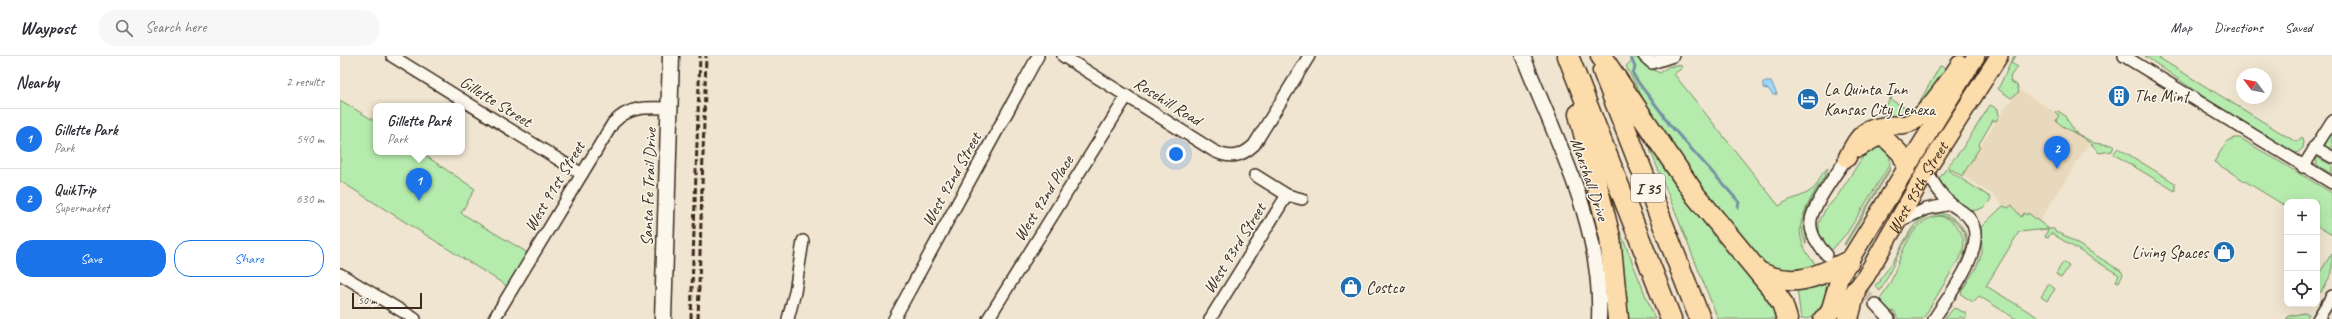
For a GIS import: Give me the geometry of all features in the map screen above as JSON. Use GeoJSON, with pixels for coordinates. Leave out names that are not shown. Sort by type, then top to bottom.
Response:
{"type":"FeatureCollection","features":[{"type":"Feature","properties":{"kind":"highway"},"geometry":{"type":"LineString","coordinates":[[1564,56],[1610,237],[1618,319]]}},
{"type":"Feature","properties":{"kind":"highway","name":"I 35"},"geometry":{"type":"LineString","coordinates":[[1568,56],[1671,319]]}},
{"type":"Feature","properties":{"kind":"highway","name":"I 35"},"geometry":{"type":"LineString","coordinates":[[1597,56],[1700,319]]}},
{"type":"Feature","properties":{"kind":"highway"},"geometry":{"type":"LineString","coordinates":[[1601,56],[1696,196],[1774,291],[1782,303],[1787,319]]}},
{"type":"Feature","properties":{"kind":"highway"},"geometry":{"type":"LineString","coordinates":[[1759,272],[1781,281],[1807,280],[1848,261]]}},
{"type":"Feature","properties":{"kind":"highway"},"geometry":{"type":"LineString","coordinates":[[1848,319],[1855,291]]}},
{"type":"Feature","properties":{"kind":"main road","name":"Santa Fe Trail Drive"},"geometry":{"type":"LineString","coordinates":[[663,319],[669,120],[668,108],[671,56]]}},
{"type":"Feature","properties":{"kind":"main road"},"geometry":{"type":"LineString","coordinates":[[1847,158],[1859,135],[1873,126],[1900,126],[1914,121],[1924,112],[1964,56]]}},
{"type":"Feature","properties":{"kind":"main road","name":"West 95th Street"},"geometry":{"type":"LineString","coordinates":[[1826,317],[1839,279],[1848,261],[1907,169],[1976,56]]}},
{"type":"Feature","properties":{"kind":"main road","name":"West 95th Street"},"geometry":{"type":"LineString","coordinates":[[1826,317],[1855,291],[1927,171],[1999,56]]}},
{"type":"Feature","properties":{"kind":"main road"},"geometry":{"type":"LineString","coordinates":[[1847,158],[1868,141],[1876,138],[1885,138],[1901,154],[1907,169]]}},
{"type":"Feature","properties":{"kind":"street","name":"Gillette Street"},"geometry":{"type":"LineString","coordinates":[[392,56],[582,174]]}},
{"type":"Feature","properties":{"kind":"street","name":"West 92nd Street"},"geometry":{"type":"LineString","coordinates":[[894,319],[1038,56]]}},
{"type":"Feature","properties":{"kind":"street","name":"Rosehill Road"},"geometry":{"type":"LineString","coordinates":[[1063,56],[1214,151],[1225,156],[1236,156],[1246,153],[1254,145],[1309,56]]}},
{"type":"Feature","properties":{"kind":"street","name":"Marshall Drive"},"geometry":{"type":"LineString","coordinates":[[1523,56],[1549,118],[1586,219],[1598,275],[1599,319]]}},
{"type":"Feature","properties":{"kind":"street"},"geometry":{"type":"LineString","coordinates":[[1648,59],[1673,56]]}},
{"type":"Feature","properties":{"kind":"street"},"geometry":{"type":"LineString","coordinates":[[2124,56],[2302,167],[2332,183]]}},
{"type":"Feature","properties":{"kind":"street","name":"West 92nd Place"},"geometry":{"type":"LineString","coordinates":[[988,319],[1127,96]]}},
{"type":"Feature","properties":{"kind":"street","name":"West 91st Street"},"geometry":{"type":"LineString","coordinates":[[494,319],[613,123],[620,115],[642,107],[668,108]]}},
{"type":"Feature","properties":{"kind":"street"},"geometry":{"type":"LineString","coordinates":[[2302,167],[2332,121]]}},
{"type":"Feature","properties":{"kind":"street"},"geometry":{"type":"LineString","coordinates":[[2314,147],[2332,157]]}},
{"type":"Feature","properties":{"kind":"street"},"geometry":{"type":"LineString","coordinates":[[1827,255],[1818,246],[1811,220],[1817,205],[1847,158]]}},
{"type":"Feature","properties":{"kind":"street"},"geometry":{"type":"LineString","coordinates":[[1927,171],[1940,193],[1970,219],[1975,230],[1976,240],[1966,269],[1934,319]]}},
{"type":"Feature","properties":{"kind":"street"},"geometry":{"type":"LineString","coordinates":[[1255,175],[1287,195],[1302,199]]}},
{"type":"Feature","properties":{"kind":"street","name":"West 93rd Street"},"geometry":{"type":"LineString","coordinates":[[1210,319],[1287,195]]}},
{"type":"Feature","properties":{"kind":"street"},"geometry":{"type":"LineString","coordinates":[[1897,222],[1926,209],[1951,204]]}},
{"type":"Feature","properties":{"kind":"street"},"geometry":{"type":"LineString","coordinates":[[788,319],[795,292],[803,241]]}},
{"type":"Feature","properties":{"kind":"street"},"geometry":{"type":"LineString","coordinates":[[340,274],[415,319]]}},
{"type":"Feature","properties":{"kind":"street"},"geometry":{"type":"LineString","coordinates":[[2318,319],[2332,296]]}},
{"type":"Feature","properties":{"kind":"street"},"geometry":{"type":"LineString","coordinates":[[1875,304],[1890,319]]}},
{"type":"Feature","properties":{"kind":"shaded area"},"geometry":{"type":"Polygon","coordinates":[[[2019,90],[2060,115],[2056,121],[2089,143],[2039,222],[2024,214],[2022,218],[2003,206],[1994,195],[1962,176],[1999,116],[2019,90]]]}},
{"type":"Feature","properties":{"kind":"green space"},"geometry":{"type":"Polygon","coordinates":[[[1954,56],[1958,56],[1950,69],[1929,91],[1916,111],[1906,117],[1885,117],[1885,108],[1893,93],[1891,100],[1911,111],[1917,106],[1940,66],[1946,68],[1954,56]]]}},
{"type":"Feature","properties":{"kind":"green space"},"geometry":{"type":"Polygon","coordinates":[[[2014,56],[2016,56],[2011,63],[2018,67],[2011,75],[2010,81],[2017,85],[2019,92],[2011,98],[1998,89],[2014,56]]]}},
{"type":"Feature","properties":{"kind":"green space"},"geometry":{"type":"Polygon","coordinates":[[[2145,56],[2156,56],[2296,142],[2302,137],[2304,142],[2303,148],[2297,153],[2290,151],[2217,106],[2145,56]]]}},
{"type":"Feature","properties":{"kind":"green space"},"geometry":{"type":"Polygon","coordinates":[[[1636,57],[1645,66],[1660,73],[1669,66],[1672,67],[1672,65],[1682,66],[1682,68],[1674,74],[1779,206],[1813,189],[1825,170],[1828,168],[1808,205],[1800,227],[1801,239],[1806,252],[1817,266],[1803,272],[1770,271],[1749,249],[1690,174],[1640,93],[1626,66],[1636,57]]]}},
{"type":"Feature","properties":{"kind":"green space"},"geometry":{"type":"Polygon","coordinates":[[[340,100],[373,120],[373,155],[424,155],[475,189],[461,213],[528,253],[507,286],[340,181],[340,100]]]}},
{"type":"Feature","properties":{"kind":"green space"},"geometry":{"type":"Polygon","coordinates":[[[1990,105],[1998,109],[1999,116],[1996,121],[1993,120],[1979,144],[1980,147],[1962,176],[1947,167],[1962,149],[1990,105]]]}},
{"type":"Feature","properties":{"kind":"green space"},"geometry":{"type":"Polygon","coordinates":[[[2058,111],[2064,115],[2076,133],[2094,143],[2114,146],[2112,151],[2099,153],[2090,143],[2061,125],[2056,121],[2059,115],[2056,113],[2058,111]]]}},
{"type":"Feature","properties":{"kind":"green space"},"geometry":{"type":"Polygon","coordinates":[[[2332,129],[2332,153],[2324,147],[2332,129]]]}},
{"type":"Feature","properties":{"kind":"green space"},"geometry":{"type":"Polygon","coordinates":[[[2240,138],[2332,193],[2332,235],[2320,228],[2320,199],[2284,199],[2284,205],[2214,162],[2227,141],[2240,138]]]}},
{"type":"Feature","properties":{"kind":"green space"},"geometry":{"type":"Polygon","coordinates":[[[1655,147],[1753,275],[1782,319],[1718,319],[1650,149],[1655,147]]]}},
{"type":"Feature","properties":{"kind":"green space"},"geometry":{"type":"Polygon","coordinates":[[[1873,148],[1881,149],[1887,152],[1890,157],[1890,164],[1847,233],[1830,252],[1822,242],[1824,241],[1823,237],[1820,238],[1819,223],[1825,210],[1838,195],[1864,155],[1873,148]]]}},
{"type":"Feature","properties":{"kind":"green space"},"geometry":{"type":"Polygon","coordinates":[[[2118,148],[2175,183],[2175,191],[2113,154],[2118,148]]]}},
{"type":"Feature","properties":{"kind":"green space"},"geometry":{"type":"Polygon","coordinates":[[[2316,157],[2332,165],[2332,174],[2317,165],[2316,157]]]}},
{"type":"Feature","properties":{"kind":"green space"},"geometry":{"type":"Polygon","coordinates":[[[1891,166],[1890,170],[1845,245],[1844,244],[1891,166]]]}},
{"type":"Feature","properties":{"kind":"green space"},"geometry":{"type":"Polygon","coordinates":[[[1946,169],[1991,199],[1981,209],[1975,210],[1963,208],[1952,202],[1942,189],[1938,180],[1946,169]]]}},
{"type":"Feature","properties":{"kind":"green space"},"geometry":{"type":"Polygon","coordinates":[[[1830,171],[1806,217],[1806,244],[1803,235],[1804,216],[1818,186],[1830,171]]]}},
{"type":"Feature","properties":{"kind":"green space"},"geometry":{"type":"Polygon","coordinates":[[[2012,205],[2021,217],[2024,213],[2027,215],[2028,213],[2049,229],[2054,229],[2056,233],[2060,233],[2121,271],[2123,275],[2119,282],[2116,281],[2119,275],[2051,233],[2048,238],[2045,237],[2048,229],[2019,232],[1986,286],[2041,319],[2016,319],[1979,296],[1973,302],[1962,295],[1961,292],[1976,268],[1982,253],[1981,227],[2003,206],[2008,208],[2012,205]]]}},
{"type":"Feature","properties":{"kind":"green space"},"geometry":{"type":"Polygon","coordinates":[[[1930,213],[1940,213],[1949,216],[1957,222],[1963,229],[1967,237],[1968,246],[1966,255],[1960,264],[1966,247],[1964,233],[1956,222],[1944,216],[1930,215],[1930,213]]]}},
{"type":"Feature","properties":{"kind":"green space"},"geometry":{"type":"Polygon","coordinates":[[[1926,215],[1927,217],[1912,230],[1880,291],[1875,285],[1881,281],[1881,278],[1895,258],[1910,231],[1920,219],[1926,215]]]}},
{"type":"Feature","properties":{"kind":"green space"},"geometry":{"type":"Polygon","coordinates":[[[1940,216],[1956,225],[1960,230],[1963,241],[1962,254],[1923,319],[1898,319],[1894,311],[1890,312],[1878,301],[1891,282],[1903,251],[1914,231],[1921,223],[1930,218],[1940,216]]]}},
{"type":"Feature","properties":{"kind":"green space"},"geometry":{"type":"Polygon","coordinates":[[[1621,234],[1655,319],[1624,319],[1616,236],[1621,234]]]}},
{"type":"Feature","properties":{"kind":"green space"},"geometry":{"type":"Polygon","coordinates":[[[2332,253],[2332,273],[2320,292],[2320,272],[2332,253]]]}},
{"type":"Feature","properties":{"kind":"green space"},"geometry":{"type":"Polygon","coordinates":[[[2063,262],[2069,266],[2061,278],[2056,274],[2063,262]]]}},
{"type":"Feature","properties":{"kind":"green space"},"geometry":{"type":"Polygon","coordinates":[[[1820,281],[1828,289],[1821,311],[1814,317],[1801,319],[1797,288],[1820,281]]]}},
{"type":"Feature","properties":{"kind":"green space"},"geometry":{"type":"Polygon","coordinates":[[[2049,284],[2055,289],[2047,301],[2041,297],[2049,284]]]}},
{"type":"Feature","properties":{"kind":"green space"},"geometry":{"type":"Polygon","coordinates":[[[1954,308],[1966,313],[1966,319],[1959,317],[1958,319],[1944,319],[1954,308]]]}},
{"type":"Feature","properties":{"kind":"green space"},"geometry":{"type":"Polygon","coordinates":[[[2304,313],[2309,314],[2306,319],[2286,319],[2289,316],[2304,313]]]}},
{"type":"Feature","properties":{"kind":"water"},"geometry":{"type":"Polygon","coordinates":[[[1763,82],[1771,82],[1777,94],[1773,95],[1768,89],[1763,88],[1763,82]]]}},
{"type":"Feature","properties":{"kind":"waterway"},"geometry":{"type":"LineString","coordinates":[[1630,56],[1635,67],[1633,74],[1641,87],[1661,111],[1669,124],[1739,202],[1738,208]]}},
{"type":"Feature","properties":{"kind":"tunnel"},"geometry":{"type":"LineString","coordinates":[[1839,267],[1875,304]]}},
{"type":"Feature","properties":{"kind":"railway"},"geometry":{"type":"LineString","coordinates":[[691,319],[700,56]]}},
{"type":"Feature","properties":{"kind":"railway"},"geometry":{"type":"LineString","coordinates":[[698,319],[706,56]]}},
{"type":"Feature","properties":{"kind":"place","name":"The Mint"},"geometry":{"type":"Point","coordinates":[2119,96]}},
{"type":"Feature","properties":{"kind":"place","name":"La Quinta Inn Kansas City Lenexa"},"geometry":{"type":"Point","coordinates":[1808,99]}},
{"type":"Feature","properties":{"kind":"place","name":"QuikTrip"},"geometry":{"type":"Point","coordinates":[2057,169]}},
{"type":"Feature","properties":{"kind":"place","name":"Gillette Park"},"geometry":{"type":"Point","coordinates":[419,201]}},
{"type":"Feature","properties":{"kind":"place","name":"Living Spaces"},"geometry":{"type":"Point","coordinates":[2224,252]}},
{"type":"Feature","properties":{"kind":"place","name":"Costco"},"geometry":{"type":"Point","coordinates":[1351,287]}}]}
